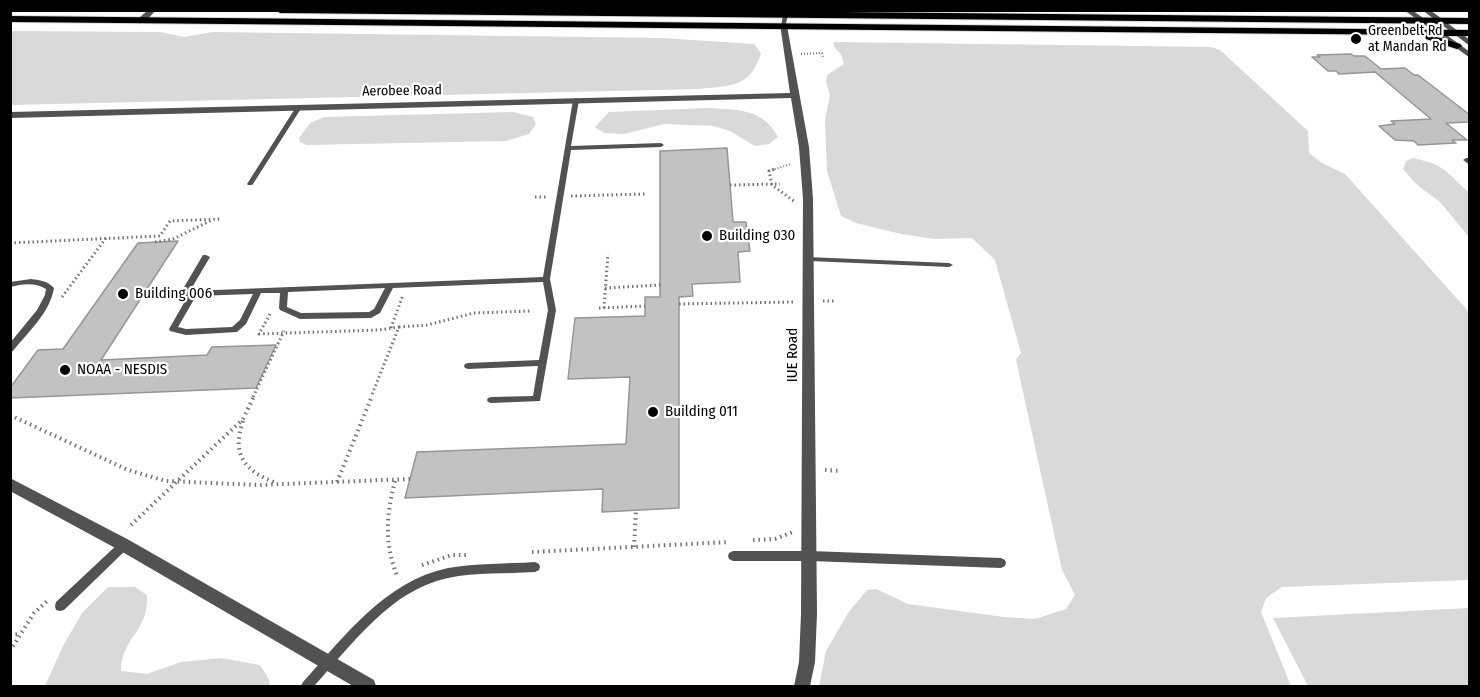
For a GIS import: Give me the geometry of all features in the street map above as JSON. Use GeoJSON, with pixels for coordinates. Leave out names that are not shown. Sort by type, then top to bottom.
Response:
{"type":"FeatureCollection","features":[{"type":"Feature","properties":{"kind":"main road"},"geometry":{"type":"LineString","coordinates":[[280,10],[569,11],[785,15],[1470,33]]}},
{"type":"Feature","properties":{"kind":"main road"},"geometry":{"type":"LineString","coordinates":[[10,19],[785,15],[1470,21]]}},
{"type":"Feature","properties":{"kind":"main road"},"geometry":{"type":"LineString","coordinates":[[1409,33],[1457,46]]}},
{"type":"Feature","properties":{"kind":"street"},"geometry":{"type":"LineString","coordinates":[[142,20],[153,10]]}},
{"type":"Feature","properties":{"kind":"street"},"geometry":{"type":"LineString","coordinates":[[1407,10],[1470,56]]}},
{"type":"Feature","properties":{"kind":"street"},"geometry":{"type":"LineString","coordinates":[[1425,10],[1470,44]]}},
{"type":"Feature","properties":{"kind":"street","name":"IUE Road"},"geometry":{"type":"LineString","coordinates":[[785,15],[787,54],[804,147],[810,259],[810,556],[807,662],[802,687]]}},
{"type":"Feature","properties":{"kind":"street","name":"Aerobee Road"},"geometry":{"type":"LineString","coordinates":[[10,115],[794,94]]}},
{"type":"Feature","properties":{"kind":"street"},"geometry":{"type":"LineString","coordinates":[[10,484],[124,545],[329,662],[368,687]]}},
{"type":"Feature","properties":{"kind":"lane"},"geometry":{"type":"LineString","coordinates":[[491,400],[537,399],[552,310],[546,279],[576,100]]}},
{"type":"Feature","properties":{"kind":"lane"},"geometry":{"type":"LineString","coordinates":[[250,184],[299,107]]}},
{"type":"Feature","properties":{"kind":"lane"},"geometry":{"type":"LineString","coordinates":[[568,148],[661,145]]}},
{"type":"Feature","properties":{"kind":"lane"},"geometry":{"type":"LineString","coordinates":[[206,257],[184,294],[546,279]]}},
{"type":"Feature","properties":{"kind":"lane"},"geometry":{"type":"LineString","coordinates":[[810,259],[949,265]]}},
{"type":"Feature","properties":{"kind":"lane"},"geometry":{"type":"LineString","coordinates":[[10,285],[31,281],[45,284],[50,288],[50,293],[36,316],[10,349]]}},
{"type":"Feature","properties":{"kind":"lane"},"geometry":{"type":"LineString","coordinates":[[284,290],[283,308],[294,314],[354,316],[370,315],[377,311],[391,285]]}},
{"type":"Feature","properties":{"kind":"lane"},"geometry":{"type":"LineString","coordinates":[[194,293],[173,329],[186,332],[234,330],[243,322],[258,291]]}},
{"type":"Feature","properties":{"kind":"lane"},"geometry":{"type":"LineString","coordinates":[[468,366],[543,363]]}},
{"type":"Feature","properties":{"kind":"lane"},"geometry":{"type":"LineString","coordinates":[[60,606],[124,545]]}},
{"type":"Feature","properties":{"kind":"lane"},"geometry":{"type":"LineString","coordinates":[[733,556],[810,556],[1001,563]]}},
{"type":"Feature","properties":{"kind":"lane"},"geometry":{"type":"LineString","coordinates":[[307,687],[374,615],[403,590],[446,573],[535,567]]}},
{"type":"Feature","properties":{"kind":"path"},"geometry":{"type":"LineString","coordinates":[[787,54],[822,53],[823,57]]}},
{"type":"Feature","properties":{"kind":"path"},"geometry":{"type":"LineString","coordinates":[[793,160],[790,165],[769,171],[772,184],[795,202],[795,213]]}},
{"type":"Feature","properties":{"kind":"path"},"geometry":{"type":"LineString","coordinates":[[730,185],[780,184]]}},
{"type":"Feature","properties":{"kind":"path"},"geometry":{"type":"LineString","coordinates":[[570,196],[645,194]]}},
{"type":"Feature","properties":{"kind":"path"},"geometry":{"type":"LineString","coordinates":[[535,197],[554,197]]}},
{"type":"Feature","properties":{"kind":"path"},"geometry":{"type":"LineString","coordinates":[[10,243],[160,236],[170,221],[221,219]]}},
{"type":"Feature","properties":{"kind":"path"},"geometry":{"type":"LineString","coordinates":[[155,242],[173,239],[214,220]]}},
{"type":"Feature","properties":{"kind":"path"},"geometry":{"type":"LineString","coordinates":[[604,308],[608,254]]}},
{"type":"Feature","properties":{"kind":"path"},"geometry":{"type":"LineString","coordinates":[[605,288],[661,285]]}},
{"type":"Feature","properties":{"kind":"path"},"geometry":{"type":"LineString","coordinates":[[391,328],[405,291]]}},
{"type":"Feature","properties":{"kind":"path"},"geometry":{"type":"LineString","coordinates":[[679,304],[802,301]]}},
{"type":"Feature","properties":{"kind":"path"},"geometry":{"type":"LineString","coordinates":[[821,301],[835,301]]}},
{"type":"Feature","properties":{"kind":"path"},"geometry":{"type":"LineString","coordinates":[[599,308],[645,306]]}},
{"type":"Feature","properties":{"kind":"path"},"geometry":{"type":"LineString","coordinates":[[270,314],[260,334],[427,325],[474,313],[532,311]]}},
{"type":"Feature","properties":{"kind":"path"},"geometry":{"type":"LineString","coordinates":[[336,482],[399,327]]}},
{"type":"Feature","properties":{"kind":"path"},"geometry":{"type":"LineString","coordinates":[[280,485],[254,474],[239,454],[238,431],[283,332]]}},
{"type":"Feature","properties":{"kind":"path"},"geometry":{"type":"LineString","coordinates":[[10,415],[128,470],[150,478],[177,483],[280,485],[410,479]]}},
{"type":"Feature","properties":{"kind":"path"},"geometry":{"type":"LineString","coordinates":[[131,525],[243,419]]}},
{"type":"Feature","properties":{"kind":"path"},"geometry":{"type":"LineString","coordinates":[[823,470],[841,471]]}},
{"type":"Feature","properties":{"kind":"path"},"geometry":{"type":"LineString","coordinates":[[395,480],[387,511],[386,540],[389,558],[398,578]]}},
{"type":"Feature","properties":{"kind":"path"},"geometry":{"type":"LineString","coordinates":[[634,547],[636,510]]}},
{"type":"Feature","properties":{"kind":"path"},"geometry":{"type":"LineString","coordinates":[[752,541],[775,539],[794,531]]}},
{"type":"Feature","properties":{"kind":"path"},"geometry":{"type":"LineString","coordinates":[[522,552],[740,541]]}},
{"type":"Feature","properties":{"kind":"path"},"geometry":{"type":"LineString","coordinates":[[417,568],[452,555],[477,554]]}},
{"type":"Feature","properties":{"kind":"path"},"geometry":{"type":"LineString","coordinates":[[389,585],[407,573]]}},
{"type":"Feature","properties":{"kind":"path"},"geometry":{"type":"LineString","coordinates":[[10,651],[34,613],[51,598]]}},
{"type":"Feature","properties":{"kind":"path"},"geometry":{"type":"LineString","coordinates":[[10,635],[20,634]]}},
{"type":"Feature","properties":{"kind":"shaded area"},"geometry":{"type":"Polygon","coordinates":[[[10,31],[160,32],[184,37],[213,32],[662,38],[754,44],[761,53],[757,64],[745,79],[729,86],[697,89],[11,105],[10,31]]]}},
{"type":"Feature","properties":{"kind":"shaded area"},"geometry":{"type":"Polygon","coordinates":[[[834,42],[1211,47],[1220,50],[1308,131],[1309,153],[1322,163],[1345,174],[1469,312],[1469,580],[1282,587],[1266,598],[1261,612],[1291,686],[819,686],[826,651],[848,613],[867,590],[876,589],[908,604],[1035,619],[1066,609],[1075,595],[1062,570],[1016,360],[1021,353],[995,260],[972,238],[934,239],[901,234],[856,223],[841,216],[827,171],[825,120],[830,95],[826,82],[827,75],[844,64],[841,54],[834,47],[834,42]]]}},
{"type":"Feature","properties":{"kind":"shaded area"},"geometry":{"type":"Polygon","coordinates":[[[709,108],[748,112],[765,121],[778,137],[769,144],[755,146],[730,131],[714,126],[664,124],[624,134],[604,133],[595,127],[609,112],[709,108]]]}},
{"type":"Feature","properties":{"kind":"shaded area"},"geometry":{"type":"Polygon","coordinates":[[[513,112],[533,117],[536,124],[529,134],[506,141],[306,145],[300,142],[299,138],[310,123],[324,117],[513,112]]]}},
{"type":"Feature","properties":{"kind":"shaded area"},"geometry":{"type":"Polygon","coordinates":[[[1413,158],[1440,167],[1469,192],[1469,237],[1440,202],[1416,184],[1403,169],[1406,161],[1413,158]]]}},
{"type":"Feature","properties":{"kind":"shaded area"},"geometry":{"type":"Polygon","coordinates":[[[108,587],[135,587],[147,595],[144,618],[122,659],[121,671],[147,674],[181,662],[221,658],[260,665],[269,679],[270,686],[45,686],[63,646],[82,613],[108,587]]]}},
{"type":"Feature","properties":{"kind":"shaded area"},"geometry":{"type":"Polygon","coordinates":[[[1469,608],[1469,686],[1308,686],[1273,618],[1469,608]]]}},
{"type":"Feature","properties":{"kind":"building"},"geometry":{"type":"Polygon","coordinates":[[[1351,54],[1365,56],[1381,69],[1405,68],[1414,75],[1418,75],[1470,115],[1470,122],[1446,123],[1467,140],[1452,140],[1456,143],[1418,145],[1414,141],[1395,140],[1379,126],[1395,124],[1391,121],[1431,119],[1375,72],[1339,74],[1336,71],[1328,71],[1312,57],[1351,54]]]}},
{"type":"Feature","properties":{"kind":"building","name":"Building 011"},"geometry":{"type":"Polygon","coordinates":[[[727,148],[733,222],[746,222],[750,251],[738,252],[740,282],[692,284],[693,296],[679,297],[679,508],[602,512],[603,489],[405,498],[417,452],[626,444],[630,377],[568,379],[575,318],[645,316],[645,297],[660,297],[660,151],[727,148]]]}},
{"type":"Feature","properties":{"kind":"building","name":"Building 006"},"geometry":{"type":"Polygon","coordinates":[[[178,241],[101,360],[207,355],[212,347],[276,345],[256,388],[10,398],[10,388],[38,350],[63,349],[138,243],[178,241]]]}},
{"type":"Feature","properties":{"kind":"place","name":"Greenbelt Rd at Mandan Rd"},"geometry":{"type":"Point","coordinates":[1356,39]}},
{"type":"Feature","properties":{"kind":"place","name":"Building 030"},"geometry":{"type":"Point","coordinates":[707,236]}},
{"type":"Feature","properties":{"kind":"place","name":"Building 006"},"geometry":{"type":"Point","coordinates":[123,294]}},
{"type":"Feature","properties":{"kind":"place","name":"NOAA - NESDIS"},"geometry":{"type":"Point","coordinates":[65,370]}},
{"type":"Feature","properties":{"kind":"place","name":"Building 011"},"geometry":{"type":"Point","coordinates":[653,412]}}]}
